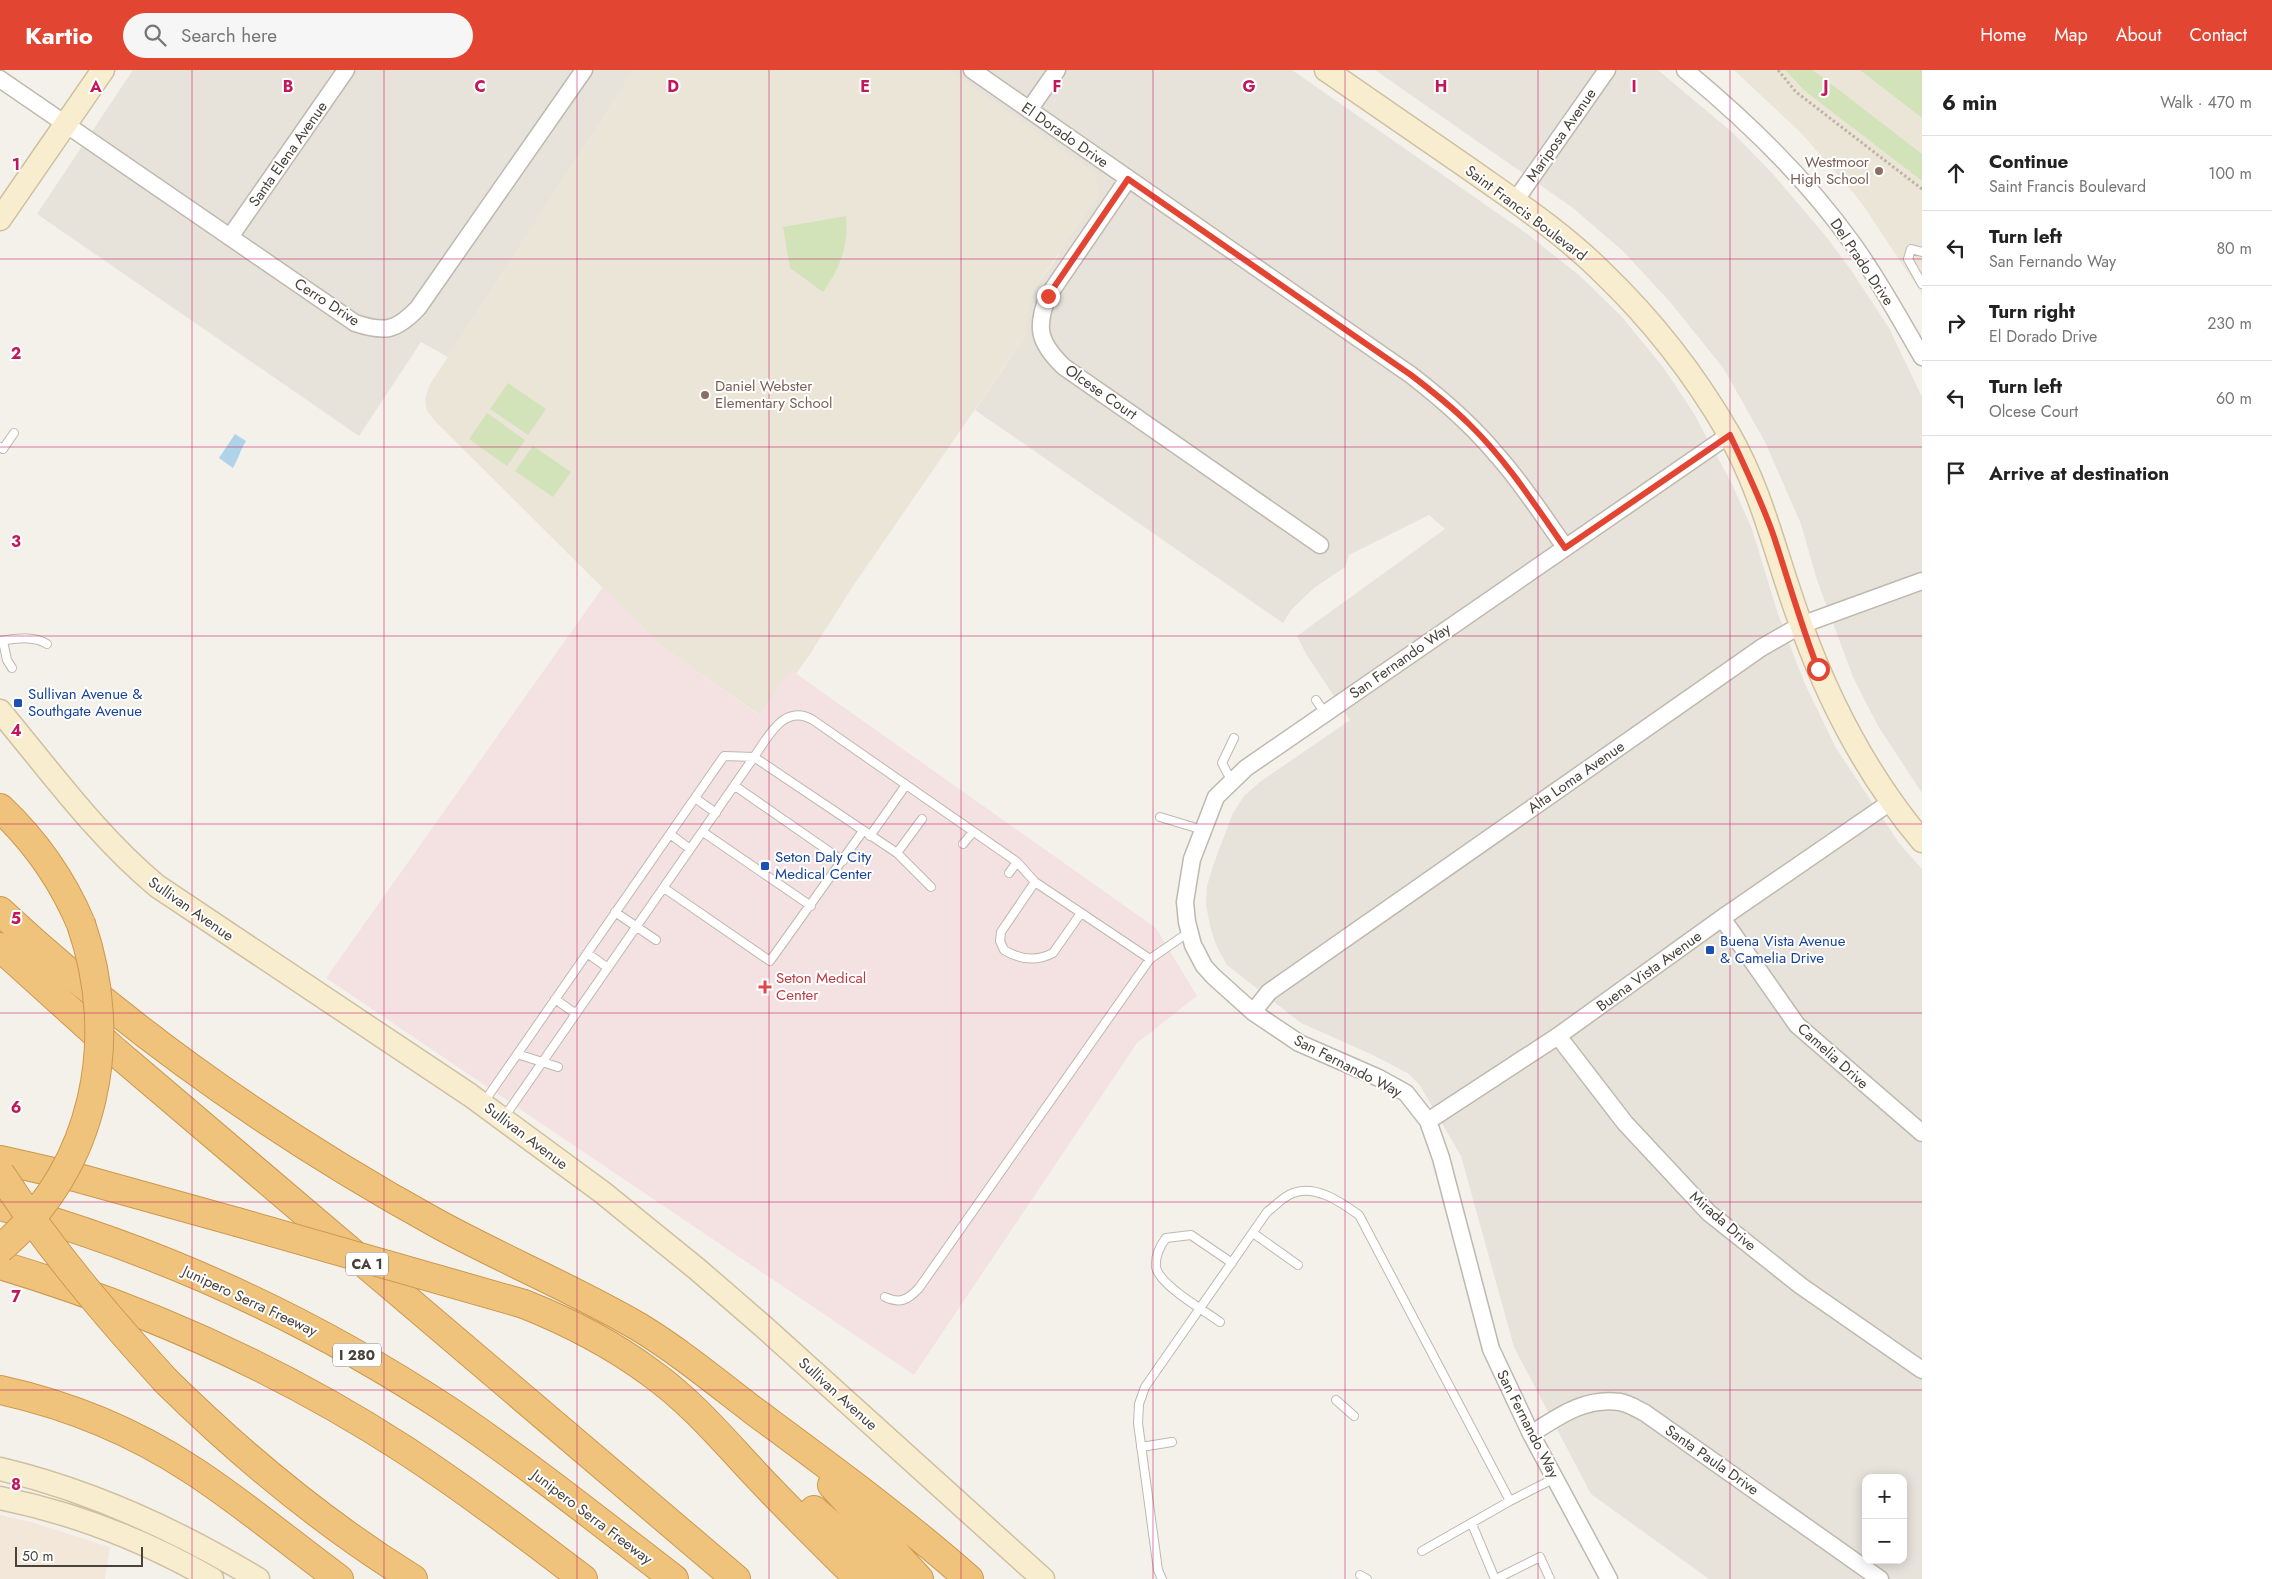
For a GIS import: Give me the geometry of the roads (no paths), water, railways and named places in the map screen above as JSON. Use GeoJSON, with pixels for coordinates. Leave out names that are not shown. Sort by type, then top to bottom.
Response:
{"type":"FeatureCollection","features":[{"type":"Feature","properties":{"kind":"highway"},"geometry":{"type":"LineString","coordinates":[[0,808],[27,834],[63,884],[81,924],[93,966],[100,1012],[99,1061],[91,1102],[81,1134],[61,1176],[23,1228],[0,1249]]}},
{"type":"Feature","properties":{"kind":"highway"},"geometry":{"type":"LineString","coordinates":[[0,911],[128,1020],[286,1132],[436,1222],[637,1326],[677,1352],[838,1473],[969,1579]]}},
{"type":"Feature","properties":{"kind":"highway","name":"CA 1"},"geometry":{"type":"LineString","coordinates":[[0,947],[116,1052],[736,1579]]}},
{"type":"Feature","properties":{"kind":"highway"},"geometry":{"type":"LineString","coordinates":[[0,1160],[82,1179],[524,1304],[578,1328],[632,1359],[669,1386],[702,1416],[792,1490],[892,1579]]}},
{"type":"Feature","properties":{"kind":"highway"},"geometry":{"type":"LineString","coordinates":[[0,1173],[66,1266],[114,1323],[166,1380],[245,1454],[312,1509],[391,1579]]}},
{"type":"Feature","properties":{"kind":"highway","name":"Junipero Serra Freeway"},"geometry":{"type":"LineString","coordinates":[[0,1206],[83,1231],[187,1270],[255,1301],[354,1353],[418,1391],[480,1433],[674,1579]]}},
{"type":"Feature","properties":{"kind":"highway"},"geometry":{"type":"LineString","coordinates":[[0,1265],[93,1295],[158,1321],[223,1349],[304,1390],[435,1470],[582,1579]]}},
{"type":"Feature","properties":{"kind":"highway"},"geometry":{"type":"LineString","coordinates":[[0,1390],[74,1412],[116,1429],[166,1454],[216,1486],[339,1579]]}},
{"type":"Feature","properties":{"kind":"highway"},"geometry":{"type":"LineString","coordinates":[[745,1404],[819,1472],[919,1579]]}},
{"type":"Feature","properties":{"kind":"highway"},"geometry":{"type":"LineString","coordinates":[[702,1416],[766,1485],[859,1579]]}},
{"type":"Feature","properties":{"kind":"highway"},"geometry":{"type":"LineString","coordinates":[[312,1509],[413,1579]]}},
{"type":"Feature","properties":{"kind":"street"},"geometry":{"type":"LineString","coordinates":[[0,219],[103,70]]}},
{"type":"Feature","properties":{"kind":"street","name":"Santa Elena Avenue"},"geometry":{"type":"LineString","coordinates":[[230,238],[346,70]]}},
{"type":"Feature","properties":{"kind":"street","name":"Cerro Drive"},"geometry":{"type":"LineString","coordinates":[[0,79],[355,323],[372,328],[390,329],[406,321],[418,308],[584,70]]}},
{"type":"Feature","properties":{"kind":"street","name":"El Dorado Drive"},"geometry":{"type":"LineString","coordinates":[[972,70],[1411,375],[1441,398],[1497,454],[1565,548]]}},
{"type":"Feature","properties":{"kind":"street"},"geometry":{"type":"LineString","coordinates":[[1029,110],[1057,70]]}},
{"type":"Feature","properties":{"kind":"street","name":"Saint Francis Boulevard"},"geometry":{"type":"LineString","coordinates":[[1326,70],[1560,234],[1602,271],[1636,306],[1699,387],[1730,435],[1753,483],[1772,533],[1801,625],[1838,713],[1892,801],[1922,841]]}},
{"type":"Feature","properties":{"kind":"street","name":"Mariposa Avenue"},"geometry":{"type":"LineString","coordinates":[[1515,201],[1607,70]]}},
{"type":"Feature","properties":{"kind":"street","name":"Del Prado Drive"},"geometry":{"type":"LineString","coordinates":[[1685,70],[1753,129],[1829,213],[1853,244],[1922,357]]}},
{"type":"Feature","properties":{"kind":"street","name":"Olcese Court"},"geometry":{"type":"LineString","coordinates":[[1128,179],[1048,296],[1040,314],[1042,336],[1050,353],[1064,367],[1320,545]]}},
{"type":"Feature","properties":{"kind":"street","name":"San Fernando Way"},"geometry":{"type":"LineString","coordinates":[[1609,1579],[1531,1434],[1491,1349],[1441,1158],[1428,1120],[1406,1093],[1379,1078],[1299,1043],[1253,1012],[1222,986],[1204,966],[1189,932],[1186,912],[1186,889],[1192,859],[1216,797],[1231,780],[1321,706],[1565,548],[1730,435]]}},
{"type":"Feature","properties":{"kind":"street","name":"Alta Loma Avenue"},"geometry":{"type":"LineString","coordinates":[[1253,1012],[1269,992],[1277,986],[1761,648],[1801,625],[1922,581]]}},
{"type":"Feature","properties":{"kind":"street","name":"Sullivan Avenue"},"geometry":{"type":"LineString","coordinates":[[0,711],[104,835],[129,862],[157,886],[483,1104],[657,1236],[731,1298],[1043,1579]]}},
{"type":"Feature","properties":{"kind":"street","name":"Buena Vista Avenue"},"geometry":{"type":"LineString","coordinates":[[1428,1120],[1558,1036],[1722,918],[1892,801]]}},
{"type":"Feature","properties":{"kind":"street","name":"Camelia Drive"},"geometry":{"type":"LineString","coordinates":[[1722,918],[1797,1025],[1922,1133]]}},
{"type":"Feature","properties":{"kind":"street","name":"Mirada Drive"},"geometry":{"type":"LineString","coordinates":[[1558,1036],[1625,1123],[1709,1213],[1801,1286],[1922,1370]]}},
{"type":"Feature","properties":{"kind":"street","name":"Santa Paula Drive"},"geometry":{"type":"LineString","coordinates":[[1531,1434],[1570,1409],[1600,1401],[1622,1402],[1645,1413],[1880,1579]]}},
{"type":"Feature","properties":{"kind":"street"},"geometry":{"type":"LineString","coordinates":[[0,1469],[74,1490],[127,1510],[194,1542],[258,1579]]}},
{"type":"Feature","properties":{"kind":"street"},"geometry":{"type":"LineString","coordinates":[[0,1498],[68,1515],[111,1531],[161,1552],[212,1579]]}},
{"type":"Feature","properties":{"kind":"lane"},"geometry":{"type":"LineString","coordinates":[[1922,252],[1911,249],[1908,259],[1922,284]]}},
{"type":"Feature","properties":{"kind":"lane"},"geometry":{"type":"LineString","coordinates":[[1,448],[14,433]]}},
{"type":"Feature","properties":{"kind":"lane"},"geometry":{"type":"LineString","coordinates":[[12,668],[7,660],[2,641],[27,638],[47,644]]}},
{"type":"Feature","properties":{"kind":"lane"},"geometry":{"type":"LineString","coordinates":[[503,1118],[754,757],[781,721],[789,716],[802,715],[813,720],[1016,862],[1035,882],[1150,959]]}},
{"type":"Feature","properties":{"kind":"lane"},"geometry":{"type":"LineString","coordinates":[[1231,780],[1222,763],[1234,738]]}},
{"type":"Feature","properties":{"kind":"lane"},"geometry":{"type":"LineString","coordinates":[[483,1104],[724,756],[754,757],[866,834],[897,853],[931,887]]}},
{"type":"Feature","properties":{"kind":"lane"},"geometry":{"type":"LineString","coordinates":[[664,888],[770,961],[843,861],[906,785]]}},
{"type":"Feature","properties":{"kind":"lane"},"geometry":{"type":"LineString","coordinates":[[735,786],[843,861]]}},
{"type":"Feature","properties":{"kind":"lane"},"geometry":{"type":"LineString","coordinates":[[695,798],[716,813]]}},
{"type":"Feature","properties":{"kind":"lane"},"geometry":{"type":"LineString","coordinates":[[1160,817],[1203,830]]}},
{"type":"Feature","properties":{"kind":"lane"},"geometry":{"type":"LineString","coordinates":[[897,853],[922,819]]}},
{"type":"Feature","properties":{"kind":"lane"},"geometry":{"type":"LineString","coordinates":[[703,832],[810,906]]}},
{"type":"Feature","properties":{"kind":"lane"},"geometry":{"type":"LineString","coordinates":[[963,844],[973,832]]}},
{"type":"Feature","properties":{"kind":"lane"},"geometry":{"type":"LineString","coordinates":[[670,834],[690,849]]}},
{"type":"Feature","properties":{"kind":"lane"},"geometry":{"type":"LineString","coordinates":[[1009,873],[1016,862]]}},
{"type":"Feature","properties":{"kind":"lane"},"geometry":{"type":"LineString","coordinates":[[1035,882],[1001,932],[1000,940],[1004,950],[1023,958],[1046,957],[1053,953],[1081,913]]}},
{"type":"Feature","properties":{"kind":"lane"},"geometry":{"type":"LineString","coordinates":[[615,912],[656,940]]}},
{"type":"Feature","properties":{"kind":"lane"},"geometry":{"type":"LineString","coordinates":[[885,1296],[898,1302],[914,1293],[922,1284],[1150,959],[1189,932]]}},
{"type":"Feature","properties":{"kind":"lane"},"geometry":{"type":"LineString","coordinates":[[587,953],[608,968]]}},
{"type":"Feature","properties":{"kind":"lane"},"geometry":{"type":"LineString","coordinates":[[555,999],[576,1014]]}},
{"type":"Feature","properties":{"kind":"lane"},"geometry":{"type":"LineString","coordinates":[[517,1054],[558,1067]]}},
{"type":"Feature","properties":{"kind":"lane"},"geometry":{"type":"LineString","coordinates":[[1157,1579],[1158,1570],[1138,1423],[1139,1404],[1145,1387],[1267,1212],[1293,1193],[1309,1192],[1333,1197],[1359,1215],[1510,1501]]}},
{"type":"Feature","properties":{"kind":"lane"},"geometry":{"type":"LineString","coordinates":[[1253,1233],[1298,1265]]}},
{"type":"Feature","properties":{"kind":"lane"},"geometry":{"type":"LineString","coordinates":[[1220,1322],[1162,1279],[1156,1267],[1158,1250],[1166,1238],[1191,1235],[1232,1262]]}},
{"type":"Feature","properties":{"kind":"lane"},"geometry":{"type":"LineString","coordinates":[[1336,1400],[1354,1416]]}},
{"type":"Feature","properties":{"kind":"lane"},"geometry":{"type":"LineString","coordinates":[[1141,1448],[1172,1442]]}},
{"type":"Feature","properties":{"kind":"lane"},"geometry":{"type":"LineString","coordinates":[[1422,1552],[1510,1501],[1555,1478]]}},
{"type":"Feature","properties":{"kind":"lane"},"geometry":{"type":"LineString","coordinates":[[1472,1524],[1496,1579],[1540,1557],[1550,1579]]}},
{"type":"Feature","properties":{"kind":"lane"},"geometry":{"type":"LineString","coordinates":[[1158,1570],[1162,1579]]}},
{"type":"Feature","properties":{"kind":"water"},"geometry":{"type":"Polygon","coordinates":[[[235,434],[246,441],[233,468],[219,458],[235,434]]]}},
{"type":"Feature","properties":{"kind":"place","name":"Westmoor High School"},"geometry":{"type":"Point","coordinates":[1879,171]}},
{"type":"Feature","properties":{"kind":"place","name":"Daniel Webster Elementary School"},"geometry":{"type":"Point","coordinates":[705,395]}},
{"type":"Feature","properties":{"kind":"place","name":"Sullivan Avenue & Southgate Avenue"},"geometry":{"type":"Point","coordinates":[18,703]}},
{"type":"Feature","properties":{"kind":"place","name":"Seton Daly City Medical Center"},"geometry":{"type":"Point","coordinates":[765,866]}},
{"type":"Feature","properties":{"kind":"place","name":"Buena Vista Avenue & Camelia Drive"},"geometry":{"type":"Point","coordinates":[1710,950]}},
{"type":"Feature","properties":{"kind":"place","name":"Seton Medical Center"},"geometry":{"type":"Point","coordinates":[765,987]}}]}
